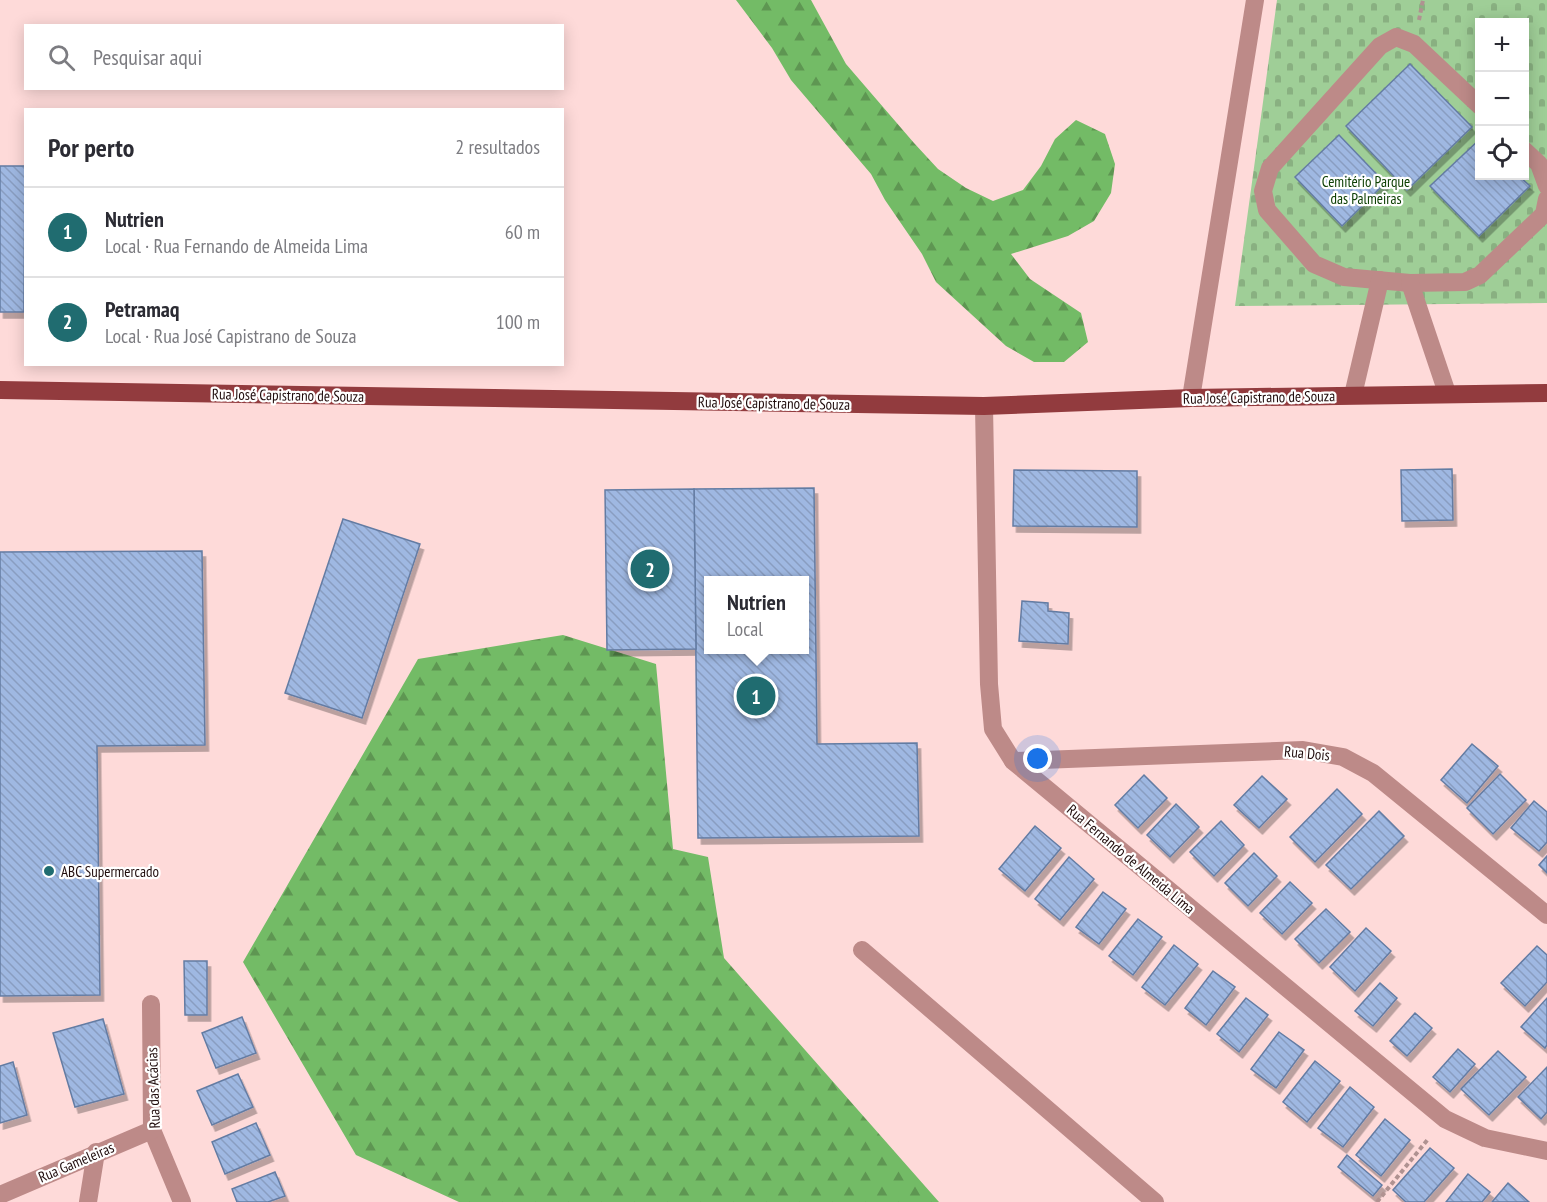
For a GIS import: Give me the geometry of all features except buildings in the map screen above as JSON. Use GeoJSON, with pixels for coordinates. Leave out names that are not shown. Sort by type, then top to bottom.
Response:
{"type":"FeatureCollection","features":[{"type":"Feature","properties":{"kind":"main road","name":"Rua José Capistrano de Souza"},"geometry":{"type":"LineString","coordinates":[[0,390],[984,406],[1191,398],[1547,393]]}},
{"type":"Feature","properties":{"kind":"street"},"geometry":{"type":"LineString","coordinates":[[1191,398],[1255,0]]}},
{"type":"Feature","properties":{"kind":"street"},"geometry":{"type":"LineString","coordinates":[[1475,102],[1414,44],[1396,37],[1380,46],[1270,168],[1263,191],[1267,210],[1314,264],[1344,277],[1410,283],[1465,282],[1480,275],[1544,214],[1547,199]]}},
{"type":"Feature","properties":{"kind":"street"},"geometry":{"type":"LineString","coordinates":[[1529,155],[1539,164],[1547,186]]}},
{"type":"Feature","properties":{"kind":"street"},"geometry":{"type":"LineString","coordinates":[[1353,395],[1380,280]]}},
{"type":"Feature","properties":{"kind":"street"},"geometry":{"type":"LineString","coordinates":[[1410,283],[1447,393]]}},
{"type":"Feature","properties":{"kind":"street","name":"Rua Fernando de Almeida Lima"},"geometry":{"type":"LineString","coordinates":[[984,406],[989,684],[993,729],[1012,761],[1445,1119],[1485,1138],[1547,1150]]}},
{"type":"Feature","properties":{"kind":"street","name":"Rua Dois"},"geometry":{"type":"LineString","coordinates":[[1012,761],[1303,750],[1343,757],[1373,773],[1547,915]]}},
{"type":"Feature","properties":{"kind":"street"},"geometry":{"type":"LineString","coordinates":[[862,950],[1155,1202]]}},
{"type":"Feature","properties":{"kind":"street","name":"Rua das Acácias"},"geometry":{"type":"LineString","coordinates":[[151,1004],[152,1130],[182,1202]]}},
{"type":"Feature","properties":{"kind":"street","name":"Rua Gameleiras"},"geometry":{"type":"LineString","coordinates":[[0,1195],[152,1130]]}},
{"type":"Feature","properties":{"kind":"street"},"geometry":{"type":"LineString","coordinates":[[88,1202],[96,1152]]}},
{"type":"Feature","properties":{"kind":"path"},"geometry":{"type":"LineString","coordinates":[[1377,1202],[1445,1119]]}},
{"type":"Feature","properties":{"kind":"green space"},"geometry":{"type":"Polygon","coordinates":[[[736,0],[811,0],[846,64],[914,143],[938,169],[966,188],[993,201],[1023,190],[1041,166],[1055,139],[1076,120],[1105,134],[1115,164],[1111,193],[1094,221],[1068,236],[1011,254],[1030,279],[1081,313],[1088,342],[1064,362],[1034,362],[1006,346],[936,282],[922,254],[885,200],[871,174],[791,80],[772,48],[736,0]]]}},
{"type":"Feature","properties":{"kind":"green space","name":"Cemitério Parque das Palmeiras"},"geometry":{"type":"Polygon","coordinates":[[[1277,0],[1547,0],[1547,303],[1235,306],[1277,0]]]}},
{"type":"Feature","properties":{"kind":"green space"},"geometry":{"type":"Polygon","coordinates":[[[563,635],[656,664],[673,849],[708,857],[724,958],[939,1202],[459,1202],[356,1155],[243,962],[418,659],[563,635]]]}},
{"type":"Feature","properties":{"kind":"place","name":"Petramaq"},"geometry":{"type":"Point","coordinates":[650,569]}},
{"type":"Feature","properties":{"kind":"place","name":"Nutrien"},"geometry":{"type":"Point","coordinates":[756,696]}},
{"type":"Feature","properties":{"kind":"place","name":"ABC Supermercado"},"geometry":{"type":"Point","coordinates":[49,871]}}]}
